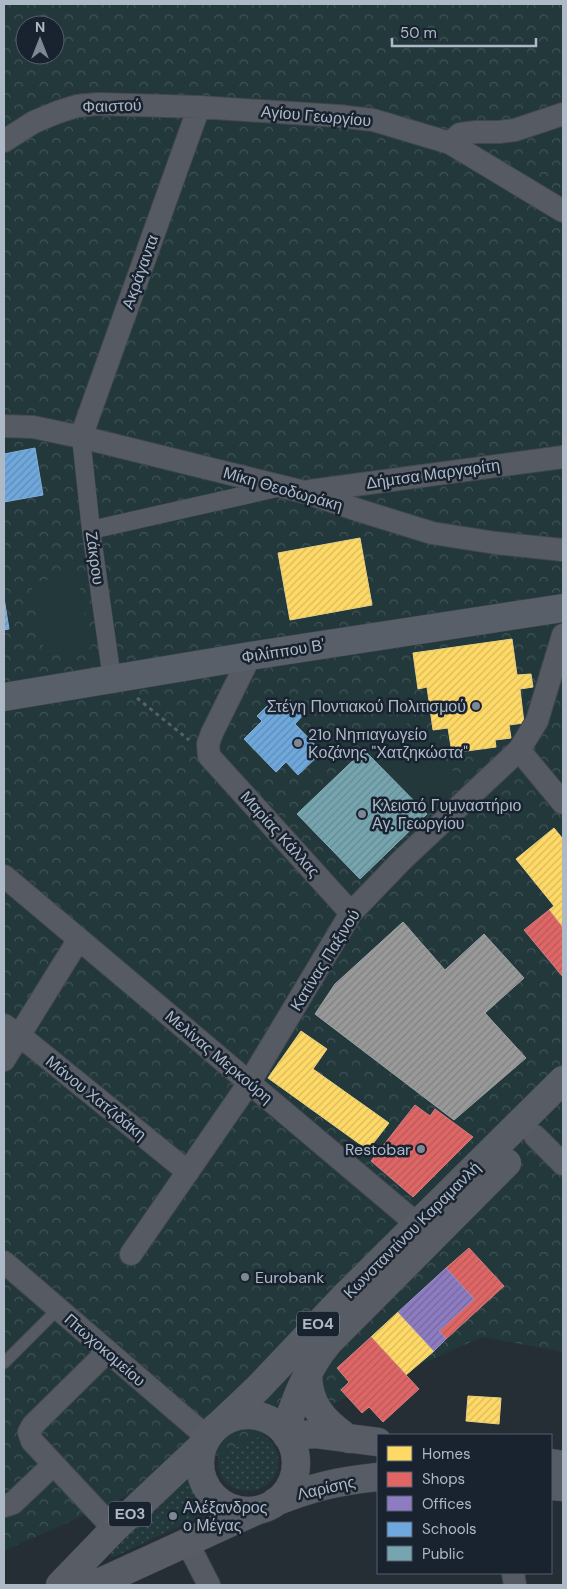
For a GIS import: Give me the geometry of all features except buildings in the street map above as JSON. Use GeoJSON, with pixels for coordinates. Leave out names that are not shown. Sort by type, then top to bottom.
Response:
{"type":"FeatureCollection","features":[{"type":"Feature","properties":{"kind":"main road","name":"Φιλίππου Β'"},"geometry":{"type":"LineString","coordinates":[[4,697],[250,656],[563,608]]}},
{"type":"Feature","properties":{"kind":"main road","name":"Κωνσταντίνου Καραμανλή"},"geometry":{"type":"LineString","coordinates":[[286,1434],[308,1373],[329,1342],[518,1127],[563,1080]]}},
{"type":"Feature","properties":{"kind":"main road","name":"Κωνσταντίνου Καραμανλή"},"geometry":{"type":"LineString","coordinates":[[210,1435],[258,1388],[347,1294],[423,1234],[535,1136],[563,1106]]}},
{"type":"Feature","properties":{"kind":"main road"},"geometry":{"type":"LineString","coordinates":[[308,1373],[309,1391],[319,1412],[331,1426],[349,1438]]}},
{"type":"Feature","properties":{"kind":"main road","name":"ΕΟ3"},"geometry":{"type":"LineString","coordinates":[[60,1585],[114,1529],[228,1419],[238,1416],[259,1416],[268,1419],[286,1434]]}},
{"type":"Feature","properties":{"kind":"main road"},"geometry":{"type":"LineString","coordinates":[[210,1435],[200,1456],[202,1479],[207,1489],[215,1498],[230,1507],[246,1510],[266,1506],[283,1495],[290,1486],[295,1471],[295,1455],[286,1434],[316,1434],[377,1442]]}},
{"type":"Feature","properties":{"kind":"main road","name":"Λαρίσης"},"geometry":{"type":"LineString","coordinates":[[94,1585],[266,1506],[320,1486],[377,1477]]}},
{"type":"Feature","properties":{"kind":"street","name":"Φαιστού"},"geometry":{"type":"LineString","coordinates":[[4,141],[34,122],[77,106],[115,103],[199,107]]}},
{"type":"Feature","properties":{"kind":"street","name":"Αγίου Γεωργίου"},"geometry":{"type":"LineString","coordinates":[[199,107],[374,120],[450,143],[562,213]]}},
{"type":"Feature","properties":{"kind":"street","name":"Ακράγαντα"},"geometry":{"type":"LineString","coordinates":[[81,437],[199,107]]}},
{"type":"Feature","properties":{"kind":"street"},"geometry":{"type":"LineString","coordinates":[[450,143],[460,134],[515,130],[563,114]]}},
{"type":"Feature","properties":{"kind":"street","name":"Μίκη Θεοδωράκη"},"geometry":{"type":"LineString","coordinates":[[4,426],[33,427],[81,437],[282,486],[432,533],[496,543],[563,550]]}},
{"type":"Feature","properties":{"kind":"street","name":"Ζάκρου"},"geometry":{"type":"LineString","coordinates":[[81,437],[91,530],[112,679]]}},
{"type":"Feature","properties":{"kind":"street","name":"Δήμτσα Μαργαρίτη"},"geometry":{"type":"LineString","coordinates":[[304,492],[563,457]]}},
{"type":"Feature","properties":{"kind":"street"},"geometry":{"type":"LineString","coordinates":[[91,530],[282,486]]}},
{"type":"Feature","properties":{"kind":"street","name":"Κατίνας Παξινού"},"geometry":{"type":"LineString","coordinates":[[131,1254],[249,1083],[351,913],[402,860],[519,750],[537,721],[563,634]]}},
{"type":"Feature","properties":{"kind":"street"},"geometry":{"type":"LineString","coordinates":[[209,756],[208,744],[212,733],[250,656]]}},
{"type":"Feature","properties":{"kind":"street"},"geometry":{"type":"LineString","coordinates":[[519,750],[563,803]]}},
{"type":"Feature","properties":{"kind":"street","name":"Μαρίας Κάλλας"},"geometry":{"type":"LineString","coordinates":[[209,756],[351,913]]}},
{"type":"Feature","properties":{"kind":"street","name":"Μελίνας Μερκούρη"},"geometry":{"type":"LineString","coordinates":[[4,876],[249,1083],[423,1234]]}},
{"type":"Feature","properties":{"kind":"street"},"geometry":{"type":"LineString","coordinates":[[4,1060],[11,1030],[79,939]]}},
{"type":"Feature","properties":{"kind":"street","name":"Μάνου Χατζιδάκη"},"geometry":{"type":"LineString","coordinates":[[11,1030],[188,1172]]}},
{"type":"Feature","properties":{"kind":"street"},"geometry":{"type":"LineString","coordinates":[[535,1136],[563,1164]]}},
{"type":"Feature","properties":{"kind":"street","name":"Πτωχοκομείου"},"geometry":{"type":"LineString","coordinates":[[4,1262],[107,1352],[210,1435]]}},
{"type":"Feature","properties":{"kind":"street"},"geometry":{"type":"LineString","coordinates":[[107,1352],[33,1425],[29,1432],[32,1441],[53,1465],[114,1529]]}},
{"type":"Feature","properties":{"kind":"street"},"geometry":{"type":"LineString","coordinates":[[4,1506],[13,1503],[53,1465]]}},
{"type":"Feature","properties":{"kind":"street"},"geometry":{"type":"LineString","coordinates":[[187,1542],[209,1585]]}},
{"type":"Feature","properties":{"kind":"lane"},"geometry":{"type":"LineString","coordinates":[[4,1363],[58,1308]]}},
{"type":"Feature","properties":{"kind":"path"},"geometry":{"type":"LineString","coordinates":[[112,679],[209,756]]}},
{"type":"Feature","properties":{"kind":"green space"},"geometry":{"type":"Polygon","coordinates":[[[4,4],[563,4],[563,1352],[482,1337],[4,1551],[4,4]]]}},
{"type":"Feature","properties":{"kind":"green space"},"geometry":{"type":"Polygon","coordinates":[[[77,574],[91,647],[45,655],[31,583],[77,574]]]}},
{"type":"Feature","properties":{"kind":"green space"},"geometry":{"type":"Polygon","coordinates":[[[399,716],[462,780],[427,814],[364,750],[399,716]]]}},
{"type":"Feature","properties":{"kind":"green space"},"geometry":{"type":"Polygon","coordinates":[[[261,1433],[276,1449],[278,1462],[275,1475],[267,1484],[257,1490],[245,1491],[233,1487],[224,1480],[219,1468],[219,1451],[261,1433]]]}},
{"type":"Feature","properties":{"kind":"green space"},"geometry":{"type":"Polygon","coordinates":[[[188,1479],[197,1497],[211,1511],[111,1557],[110,1551],[188,1479]]]}},
{"type":"Feature","properties":{"kind":"place","name":"Στέγη Ποντιακού Πολιτισμού"},"geometry":{"type":"Point","coordinates":[476,706]}},
{"type":"Feature","properties":{"kind":"place","name":"21ο Νηπιαγωγείο Κοζάνης \"Χατζηκώστα\""},"geometry":{"type":"Point","coordinates":[298,743]}},
{"type":"Feature","properties":{"kind":"place","name":"Κλειστό Γυμναστήριο Αγ. Γεωργίου"},"geometry":{"type":"Point","coordinates":[362,814]}},
{"type":"Feature","properties":{"kind":"place","name":"Restobar"},"geometry":{"type":"Point","coordinates":[421,1149]}},
{"type":"Feature","properties":{"kind":"place","name":"Eurobank"},"geometry":{"type":"Point","coordinates":[245,1277]}},
{"type":"Feature","properties":{"kind":"place","name":"Αλέξανδρος ο Μέγας"},"geometry":{"type":"Point","coordinates":[173,1516]}}]}
